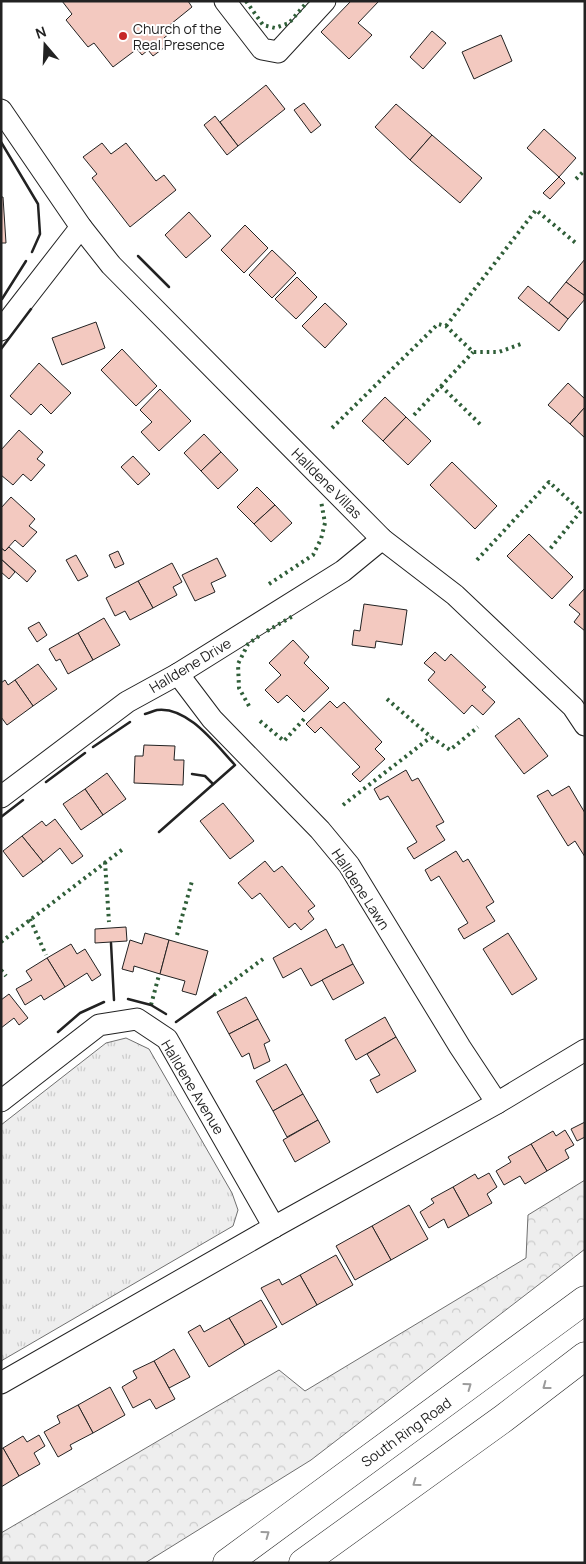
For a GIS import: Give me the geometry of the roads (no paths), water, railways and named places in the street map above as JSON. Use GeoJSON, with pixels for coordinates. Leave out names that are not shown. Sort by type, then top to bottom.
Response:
{"type":"FeatureCollection","features":[{"type":"Feature","properties":{"kind":"highway","name":"South Ring Road"},"geometry":{"type":"LineString","coordinates":[[227,1563],[585,1300]]}},
{"type":"Feature","properties":{"kind":"highway"},"geometry":{"type":"LineString","coordinates":[[303,1563],[504,1418],[585,1356]]}},
{"type":"Feature","properties":{"kind":"street"},"geometry":{"type":"LineString","coordinates":[[225,1],[262,49],[278,52],[325,1]]}},
{"type":"Feature","properties":{"kind":"street","name":"Halldene Villas"},"geometry":{"type":"LineString","coordinates":[[1,110],[81,227],[111,265],[382,539],[455,595],[579,700],[585,725]]}},
{"type":"Feature","properties":{"kind":"street"},"geometry":{"type":"LineString","coordinates":[[1,330],[81,227]]}},
{"type":"Feature","properties":{"kind":"street","name":"Halldene Drive"},"geometry":{"type":"LineString","coordinates":[[1,796],[127,702],[178,674],[343,571],[382,539]]}},
{"type":"Feature","properties":{"kind":"street","name":"Halldene Lawn"},"geometry":{"type":"LineString","coordinates":[[178,674],[212,719],[320,830],[349,865],[496,1103]]}},
{"type":"Feature","properties":{"kind":"street","name":"Halldene Avenue"},"geometry":{"type":"LineString","coordinates":[[1,1101],[99,1025],[138,1019],[167,1039],[274,1227]]}},
{"type":"Feature","properties":{"kind":"street"},"geometry":{"type":"LineString","coordinates":[[1,1383],[496,1103],[585,1050]]}},
{"type":"Feature","properties":{"kind":"place","name":"Church of the Real Presence"},"geometry":{"type":"Point","coordinates":[123,36]}}]}
